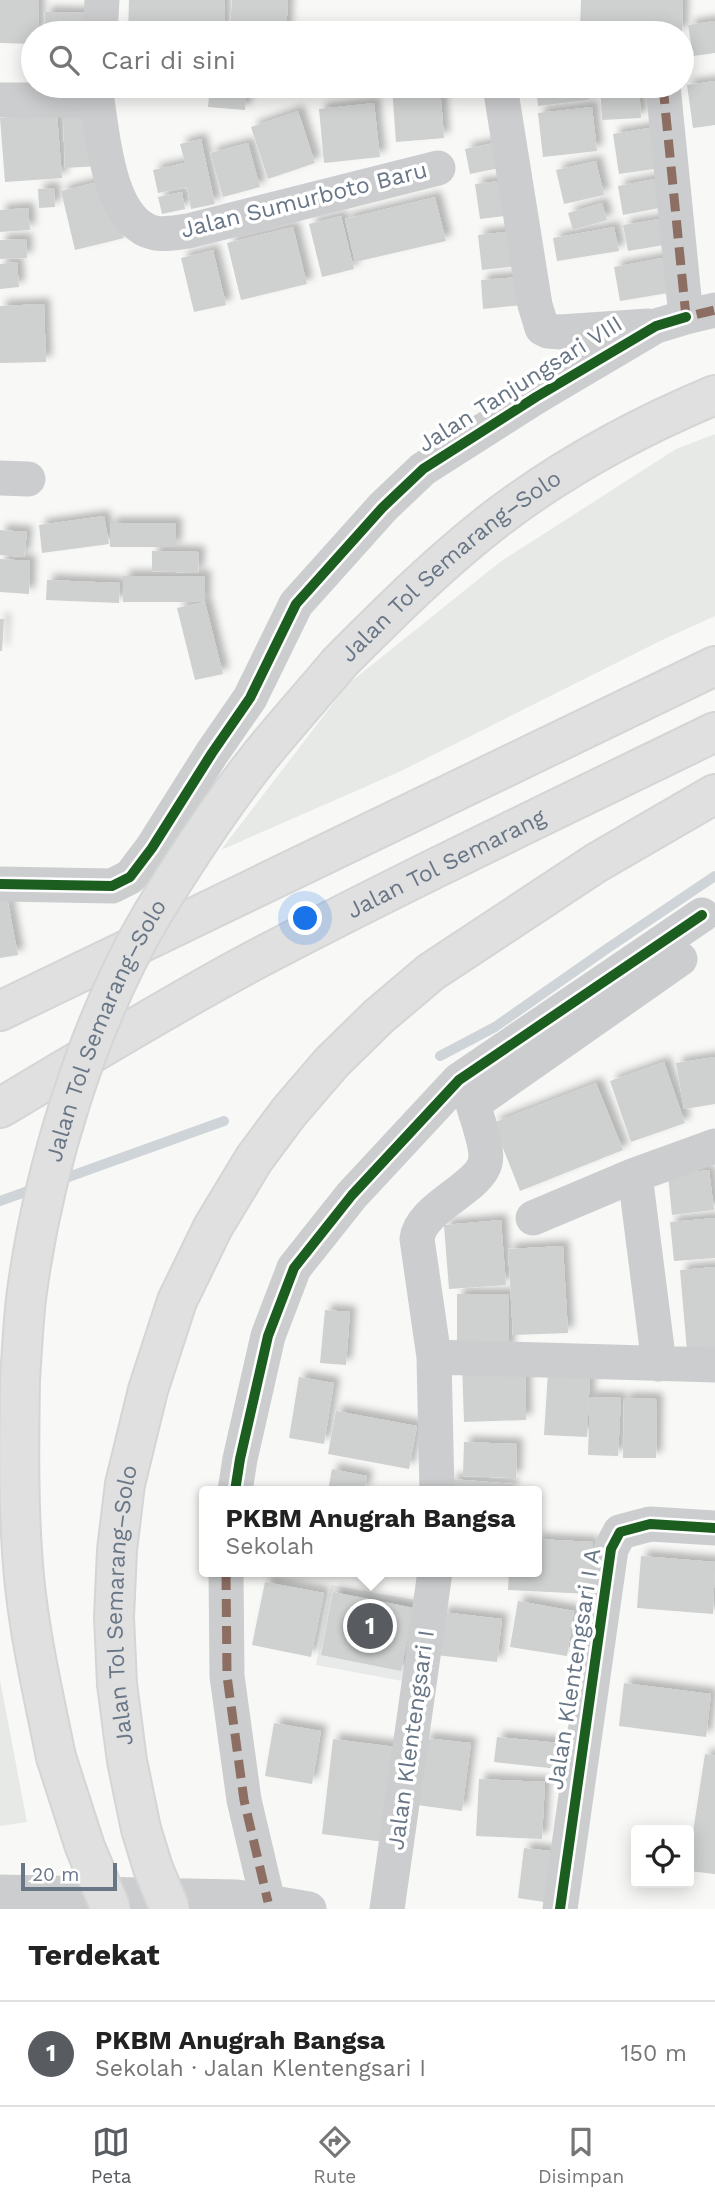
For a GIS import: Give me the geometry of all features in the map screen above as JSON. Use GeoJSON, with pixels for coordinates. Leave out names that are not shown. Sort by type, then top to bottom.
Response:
{"type":"FeatureCollection","features":[{"type":"Feature","properties":{"kind":"highway","name":"Jalan Tol Semarang–Solo"},"geometry":{"type":"LineString","coordinates":[[111,1909],[85,1847],[56,1757],[37,1668],[24,1578],[19,1478],[20,1378],[26,1300],[37,1232],[51,1170],[92,1042],[120,975],[152,914],[197,844],[260,756],[340,662],[411,591],[498,518],[582,460],[676,411],[715,395]]}},
{"type":"Feature","properties":{"kind":"highway"},"geometry":{"type":"LineString","coordinates":[[0,1012],[715,666]]}},
{"type":"Feature","properties":{"kind":"highway","name":"Jalan Tol Semarang"},"geometry":{"type":"LineString","coordinates":[[0,1108],[175,1004],[252,962],[371,900],[715,732]]}},
{"type":"Feature","properties":{"kind":"highway","name":"Jalan Tol Semarang–Solo"},"geometry":{"type":"LineString","coordinates":[[170,1909],[141,1829],[127,1761],[117,1684],[114,1617],[117,1550],[125,1483],[148,1390],[177,1301],[213,1227],[254,1159],[289,1112],[332,1062],[379,1016],[442,964],[596,863],[715,794]]}},
{"type":"Feature","properties":{"kind":"street"},"geometry":{"type":"LineString","coordinates":[[101,21],[102,0]]}},
{"type":"Feature","properties":{"kind":"street"},"geometry":{"type":"LineString","coordinates":[[0,100],[28,98]]}},
{"type":"Feature","properties":{"kind":"street","name":"Jalan Sumurboto Baru"},"geometry":{"type":"LineString","coordinates":[[98,98],[108,168],[122,206],[138,226],[156,234],[188,231],[438,167]]}},
{"type":"Feature","properties":{"kind":"street"},"geometry":{"type":"LineString","coordinates":[[502,98],[535,305],[542,328],[561,332],[686,317],[664,98]]}},
{"type":"Feature","properties":{"kind":"street","name":"Jalan Tanjungsari VIII"},"geometry":{"type":"LineString","coordinates":[[0,884],[113,886],[130,877],[152,848],[250,698],[296,604],[383,507],[423,469],[536,397],[686,317]]}},
{"type":"Feature","properties":{"kind":"street"},"geometry":{"type":"LineString","coordinates":[[437,1486],[434,1357],[417,1239],[418,1229],[481,1173],[486,1153],[473,1104],[708,925]]}},
{"type":"Feature","properties":{"kind":"street"},"geometry":{"type":"LineString","coordinates":[[236,1486],[268,1336],[294,1268],[344,1205],[459,1080],[708,925]]}},
{"type":"Feature","properties":{"kind":"street"},"geometry":{"type":"LineString","coordinates":[[533,1218],[635,1175],[715,1146]]}},
{"type":"Feature","properties":{"kind":"street"},"geometry":{"type":"LineString","coordinates":[[635,1175],[659,1364]]}},
{"type":"Feature","properties":{"kind":"street"},"geometry":{"type":"LineString","coordinates":[[434,1357],[715,1365]]}},
{"type":"Feature","properties":{"kind":"street","name":"Jalan Klentengsari I A"},"geometry":{"type":"LineString","coordinates":[[560,1909],[611,1549],[620,1532],[650,1524],[715,1528]]}},
{"type":"Feature","properties":{"kind":"street"},"geometry":{"type":"LineString","coordinates":[[226,1577],[228,1676],[244,1800],[268,1902]]}},
{"type":"Feature","properties":{"kind":"street","name":"Jalan Klentengsari I"},"geometry":{"type":"LineString","coordinates":[[387,1909],[434,1577]]}},
{"type":"Feature","properties":{"kind":"street"},"geometry":{"type":"LineString","coordinates":[[0,1892],[237,1897],[309,1909]]}},
{"type":"Feature","properties":{"kind":"shaded area"},"geometry":{"type":"Polygon","coordinates":[[[715,434],[715,616],[399,772],[221,850],[348,684],[500,562],[676,449],[715,434]]]}},
{"type":"Feature","properties":{"kind":"shaded area"},"geometry":{"type":"Polygon","coordinates":[[[331,1585],[421,1601],[402,1681],[316,1665],[331,1585]]]}},
{"type":"Feature","properties":{"kind":"shaded area"},"geometry":{"type":"Polygon","coordinates":[[[0,1680],[27,1822],[0,1826],[0,1680]]]}},
{"type":"Feature","properties":{"kind":"building"},"geometry":{"type":"Polygon","coordinates":[[[0,0],[39,0],[38,21],[21,21],[21,44],[0,43],[0,0]]]}},
{"type":"Feature","properties":{"kind":"building"},"geometry":{"type":"Polygon","coordinates":[[[129,0],[225,0],[224,21],[128,21],[129,0]]]}},
{"type":"Feature","properties":{"kind":"building"},"geometry":{"type":"Polygon","coordinates":[[[232,0],[288,0],[287,21],[231,21],[232,0]]]}},
{"type":"Feature","properties":{"kind":"building"},"geometry":{"type":"Polygon","coordinates":[[[581,0],[683,0],[682,21],[580,21],[581,0]]]}},
{"type":"Feature","properties":{"kind":"building"},"geometry":{"type":"Polygon","coordinates":[[[45,12],[89,13],[89,21],[45,21],[45,12]]]}},
{"type":"Feature","properties":{"kind":"building"},"geometry":{"type":"Polygon","coordinates":[[[715,21],[715,53],[694,56],[694,24],[715,21]]]}},
{"type":"Feature","properties":{"kind":"building"},"geometry":{"type":"Polygon","coordinates":[[[715,81],[715,125],[693,128],[689,98],[694,98],[694,84],[715,81]]]}},
{"type":"Feature","properties":{"kind":"building"},"geometry":{"type":"Polygon","coordinates":[[[209,98],[246,98],[245,110],[208,107],[209,98]]]}},
{"type":"Feature","properties":{"kind":"building"},"geometry":{"type":"Polygon","coordinates":[[[393,98],[441,98],[444,138],[396,142],[393,98]]]}},
{"type":"Feature","properties":{"kind":"building"},"geometry":{"type":"Polygon","coordinates":[[[537,98],[589,100],[538,106],[537,98]]]}},
{"type":"Feature","properties":{"kind":"building"},"geometry":{"type":"Polygon","coordinates":[[[601,98],[640,98],[641,118],[602,120],[601,98]]]}},
{"type":"Feature","properties":{"kind":"building"},"geometry":{"type":"Polygon","coordinates":[[[374,103],[380,157],[324,163],[319,109],[374,103]]]}},
{"type":"Feature","properties":{"kind":"building"},"geometry":{"type":"Polygon","coordinates":[[[592,107],[597,151],[543,157],[538,113],[592,107]]]}},
{"type":"Feature","properties":{"kind":"building"},"geometry":{"type":"Polygon","coordinates":[[[298,111],[315,163],[268,179],[251,127],[298,111]]]}},
{"type":"Feature","properties":{"kind":"building"},"geometry":{"type":"Polygon","coordinates":[[[57,114],[62,178],[5,182],[0,118],[57,114]]]}},
{"type":"Feature","properties":{"kind":"building"},"geometry":{"type":"Polygon","coordinates":[[[97,114],[99,166],[65,168],[63,116],[97,114]]]}},
{"type":"Feature","properties":{"kind":"building"},"geometry":{"type":"Polygon","coordinates":[[[655,127],[661,168],[619,174],[613,134],[655,127]]]}},
{"type":"Feature","properties":{"kind":"building"},"geometry":{"type":"Polygon","coordinates":[[[201,139],[215,204],[191,209],[187,187],[158,193],[153,170],[185,163],[180,144],[201,139]]]}},
{"type":"Feature","properties":{"kind":"building"},"geometry":{"type":"Polygon","coordinates":[[[504,141],[509,166],[470,174],[465,149],[504,141]]]}},
{"type":"Feature","properties":{"kind":"building"},"geometry":{"type":"Polygon","coordinates":[[[248,143],[260,187],[223,197],[210,153],[248,143]]]}},
{"type":"Feature","properties":{"kind":"building"},"geometry":{"type":"Polygon","coordinates":[[[596,161],[604,195],[564,204],[556,170],[596,161]]]}},
{"type":"Feature","properties":{"kind":"building"},"geometry":{"type":"Polygon","coordinates":[[[110,179],[124,238],[75,250],[61,191],[110,179]]]}},
{"type":"Feature","properties":{"kind":"building"},"geometry":{"type":"Polygon","coordinates":[[[654,179],[659,208],[623,215],[618,186],[654,179]]]}},
{"type":"Feature","properties":{"kind":"building"},"geometry":{"type":"Polygon","coordinates":[[[508,180],[513,215],[480,219],[475,184],[508,180]]]}},
{"type":"Feature","properties":{"kind":"building"},"geometry":{"type":"Polygon","coordinates":[[[54,188],[55,207],[39,208],[38,189],[54,188]]]}},
{"type":"Feature","properties":{"kind":"building"},"geometry":{"type":"Polygon","coordinates":[[[182,192],[185,209],[162,214],[158,197],[182,192]]]}},
{"type":"Feature","properties":{"kind":"building"},"geometry":{"type":"Polygon","coordinates":[[[435,197],[446,241],[355,262],[345,219],[435,197]]]}},
{"type":"Feature","properties":{"kind":"building"},"geometry":{"type":"Polygon","coordinates":[[[602,203],[607,220],[573,230],[568,213],[602,203]]]}},
{"type":"Feature","properties":{"kind":"building"},"geometry":{"type":"Polygon","coordinates":[[[28,208],[30,230],[0,232],[0,210],[28,208]]]}},
{"type":"Feature","properties":{"kind":"building"},"geometry":{"type":"Polygon","coordinates":[[[341,216],[354,269],[322,277],[309,224],[341,216]]]}},
{"type":"Feature","properties":{"kind":"building"},"geometry":{"type":"Polygon","coordinates":[[[672,217],[676,243],[628,251],[623,225],[672,217]]]}},
{"type":"Feature","properties":{"kind":"building"},"geometry":{"type":"Polygon","coordinates":[[[293,227],[307,284],[241,300],[227,243],[293,227]]]}},
{"type":"Feature","properties":{"kind":"building"},"geometry":{"type":"Polygon","coordinates":[[[614,227],[619,251],[557,261],[553,238],[614,227]]]}},
{"type":"Feature","properties":{"kind":"building"},"geometry":{"type":"Polygon","coordinates":[[[514,231],[518,266],[482,270],[478,235],[514,231]]]}},
{"type":"Feature","properties":{"kind":"building"},"geometry":{"type":"Polygon","coordinates":[[[26,239],[27,258],[0,259],[0,240],[26,239]]]}},
{"type":"Feature","properties":{"kind":"building"},"geometry":{"type":"Polygon","coordinates":[[[213,250],[226,305],[194,312],[181,258],[213,250]]]}},
{"type":"Feature","properties":{"kind":"building"},"geometry":{"type":"Polygon","coordinates":[[[662,258],[668,293],[620,301],[614,267],[662,258]]]}},
{"type":"Feature","properties":{"kind":"building"},"geometry":{"type":"Polygon","coordinates":[[[17,262],[19,287],[0,289],[0,264],[17,262]]]}},
{"type":"Feature","properties":{"kind":"building"},"geometry":{"type":"Polygon","coordinates":[[[519,277],[522,305],[483,309],[481,280],[519,277]]]}},
{"type":"Feature","properties":{"kind":"building"},"geometry":{"type":"Polygon","coordinates":[[[44,304],[46,362],[0,363],[0,306],[44,304]]]}},
{"type":"Feature","properties":{"kind":"building"},"geometry":{"type":"Polygon","coordinates":[[[104,516],[109,544],[42,553],[39,525],[104,516]]]}},
{"type":"Feature","properties":{"kind":"building"},"geometry":{"type":"Polygon","coordinates":[[[110,523],[176,523],[176,547],[110,547],[110,523]]]}},
{"type":"Feature","properties":{"kind":"building"},"geometry":{"type":"Polygon","coordinates":[[[0,530],[27,532],[24,557],[0,555],[0,530]]]}},
{"type":"Feature","properties":{"kind":"building"},"geometry":{"type":"Polygon","coordinates":[[[152,551],[199,552],[198,573],[152,571],[152,551]]]}},
{"type":"Feature","properties":{"kind":"building"},"geometry":{"type":"Polygon","coordinates":[[[0,559],[30,561],[29,594],[0,592],[0,559]]]}},
{"type":"Feature","properties":{"kind":"building"},"geometry":{"type":"Polygon","coordinates":[[[123,576],[205,576],[205,602],[123,602],[123,576]]]}},
{"type":"Feature","properties":{"kind":"building"},"geometry":{"type":"Polygon","coordinates":[[[47,580],[120,583],[119,603],[46,600],[47,580]]]}},
{"type":"Feature","properties":{"kind":"building"},"geometry":{"type":"Polygon","coordinates":[[[205,602],[223,674],[195,680],[177,608],[205,602]]]}},
{"type":"Feature","properties":{"kind":"building"},"geometry":{"type":"Polygon","coordinates":[[[0,619],[4,619],[2,651],[0,651],[0,619]]]}},
{"type":"Feature","properties":{"kind":"building"},"geometry":{"type":"Polygon","coordinates":[[[6,893],[18,955],[0,958],[0,894],[6,893]]]}},
{"type":"Feature","properties":{"kind":"building"},"geometry":{"type":"Polygon","coordinates":[[[715,1057],[715,1104],[684,1109],[676,1063],[715,1057]]]}},
{"type":"Feature","properties":{"kind":"building"},"geometry":{"type":"Polygon","coordinates":[[[664,1062],[685,1123],[631,1142],[610,1081],[664,1062]]]}},
{"type":"Feature","properties":{"kind":"building"},"geometry":{"type":"Polygon","coordinates":[[[596,1083],[623,1150],[520,1191],[493,1123],[596,1083]]]}},
{"type":"Feature","properties":{"kind":"building"},"geometry":{"type":"Polygon","coordinates":[[[709,1170],[714,1210],[672,1215],[668,1175],[709,1170]]]}},
{"type":"Feature","properties":{"kind":"building"},"geometry":{"type":"Polygon","coordinates":[[[715,1218],[715,1258],[674,1261],[670,1222],[715,1218]]]}},
{"type":"Feature","properties":{"kind":"building"},"geometry":{"type":"Polygon","coordinates":[[[501,1220],[506,1285],[449,1289],[444,1225],[501,1220]]]}},
{"type":"Feature","properties":{"kind":"building"},"geometry":{"type":"Polygon","coordinates":[[[563,1246],[568,1333],[513,1335],[508,1249],[563,1246]]]}},
{"type":"Feature","properties":{"kind":"building"},"geometry":{"type":"Polygon","coordinates":[[[715,1267],[715,1349],[687,1351],[680,1270],[715,1267]]]}},
{"type":"Feature","properties":{"kind":"building"},"geometry":{"type":"Polygon","coordinates":[[[457,1294],[509,1294],[509,1351],[457,1351],[457,1294]]]}},
{"type":"Feature","properties":{"kind":"building"},"geometry":{"type":"Polygon","coordinates":[[[325,1310],[350,1312],[346,1365],[320,1363],[325,1310]]]}},
{"type":"Feature","properties":{"kind":"building"},"geometry":{"type":"Polygon","coordinates":[[[525,1360],[526,1420],[464,1422],[462,1362],[525,1360]]]}},
{"type":"Feature","properties":{"kind":"building"},"geometry":{"type":"Polygon","coordinates":[[[548,1372],[590,1374],[587,1437],[544,1435],[548,1372]]]}},
{"type":"Feature","properties":{"kind":"building"},"geometry":{"type":"Polygon","coordinates":[[[299,1377],[334,1383],[324,1444],[289,1438],[299,1377]]]}},
{"type":"Feature","properties":{"kind":"building"},"geometry":{"type":"Polygon","coordinates":[[[590,1397],[621,1398],[618,1456],[588,1455],[590,1397]]]}},
{"type":"Feature","properties":{"kind":"building"},"geometry":{"type":"Polygon","coordinates":[[[624,1398],[657,1399],[656,1458],[623,1458],[624,1398]]]}},
{"type":"Feature","properties":{"kind":"building"},"geometry":{"type":"Polygon","coordinates":[[[336,1411],[417,1426],[409,1469],[328,1454],[336,1411]]]}},
{"type":"Feature","properties":{"kind":"building"},"geometry":{"type":"Polygon","coordinates":[[[464,1442],[517,1444],[516,1478],[463,1476],[464,1442]]]}},
{"type":"Feature","properties":{"kind":"building"},"geometry":{"type":"Polygon","coordinates":[[[332,1469],[367,1476],[365,1486],[329,1486],[332,1469]]]}},
{"type":"Feature","properties":{"kind":"building"},"geometry":{"type":"Polygon","coordinates":[[[451,1479],[513,1484],[513,1486],[450,1486],[451,1479]]]}},
{"type":"Feature","properties":{"kind":"building"},"geometry":{"type":"Polygon","coordinates":[[[542,1539],[593,1542],[590,1594],[508,1590],[509,1577],[542,1577],[542,1539]]]}},
{"type":"Feature","properties":{"kind":"building"},"geometry":{"type":"Polygon","coordinates":[[[641,1556],[715,1562],[713,1614],[637,1608],[641,1556]]]}},
{"type":"Feature","properties":{"kind":"building"},"geometry":{"type":"Polygon","coordinates":[[[265,1582],[324,1593],[311,1657],[252,1645],[265,1582]]]}},
{"type":"Feature","properties":{"kind":"building"},"geometry":{"type":"Polygon","coordinates":[[[333,1592],[414,1608],[401,1671],[321,1655],[333,1592]]]}},
{"type":"Feature","properties":{"kind":"building"},"geometry":{"type":"Polygon","coordinates":[[[518,1601],[574,1611],[567,1656],[510,1647],[518,1601]]]}},
{"type":"Feature","properties":{"kind":"building"},"geometry":{"type":"Polygon","coordinates":[[[442,1612],[502,1619],[497,1662],[436,1655],[442,1612]]]}},
{"type":"Feature","properties":{"kind":"building"},"geometry":{"type":"Polygon","coordinates":[[[624,1683],[711,1694],[706,1737],[619,1726],[624,1683]]]}},
{"type":"Feature","properties":{"kind":"building"},"geometry":{"type":"Polygon","coordinates":[[[274,1723],[321,1731],[312,1784],[265,1776],[274,1723]]]}},
{"type":"Feature","properties":{"kind":"building"},"geometry":{"type":"Polygon","coordinates":[[[497,1737],[560,1743],[558,1769],[494,1762],[497,1737]]]}},
{"type":"Feature","properties":{"kind":"building"},"geometry":{"type":"Polygon","coordinates":[[[425,1738],[471,1743],[462,1811],[417,1805],[425,1738]]]}},
{"type":"Feature","properties":{"kind":"building"},"geometry":{"type":"Polygon","coordinates":[[[333,1739],[396,1747],[385,1842],[322,1834],[333,1739]]]}},
{"type":"Feature","properties":{"kind":"building"},"geometry":{"type":"Polygon","coordinates":[[[705,1754],[715,1756],[715,1874],[694,1872],[694,1826],[705,1754]]]}},
{"type":"Feature","properties":{"kind":"building"},"geometry":{"type":"Polygon","coordinates":[[[479,1779],[545,1782],[542,1839],[476,1836],[479,1779]]]}},
{"type":"Feature","properties":{"kind":"building"},"geometry":{"type":"Polygon","coordinates":[[[524,1848],[550,1851],[544,1902],[518,1898],[524,1848]]]}},
{"type":"Feature","properties":{"kind":"waterway"},"geometry":{"type":"LineString","coordinates":[[440,1056],[495,1027],[715,876]]}},
{"type":"Feature","properties":{"kind":"waterway"},"geometry":{"type":"LineString","coordinates":[[60,1180],[224,1121]]}},
{"type":"Feature","properties":{"kind":"waterway"},"geometry":{"type":"LineString","coordinates":[[0,1201],[36,1188]]}},
{"type":"Feature","properties":{"kind":"marked path"},"geometry":{"type":"LineString","coordinates":[[664,98],[686,317],[715,310]]}},
{"type":"Feature","properties":{"kind":"marked path"},"geometry":{"type":"LineString","coordinates":[[226,1577],[227,1676],[244,1800],[268,1902]]}},
{"type":"Feature","properties":{"kind":"cycle path"},"geometry":{"type":"LineString","coordinates":[[0,884],[112,886],[130,877],[152,848],[250,698],[296,604],[383,507],[423,469],[536,397],[656,326],[686,317]]}},
{"type":"Feature","properties":{"kind":"cycle path"},"geometry":{"type":"LineString","coordinates":[[236,1486],[268,1336],[294,1268],[352,1195],[459,1080],[702,915]]}},
{"type":"Feature","properties":{"kind":"cycle path"},"geometry":{"type":"LineString","coordinates":[[560,1909],[611,1549],[620,1532],[650,1524],[715,1528]]}},
{"type":"Feature","properties":{"kind":"place","name":"PKBM Anugrah Bangsa"},"geometry":{"type":"Point","coordinates":[370,1626]}}]}
